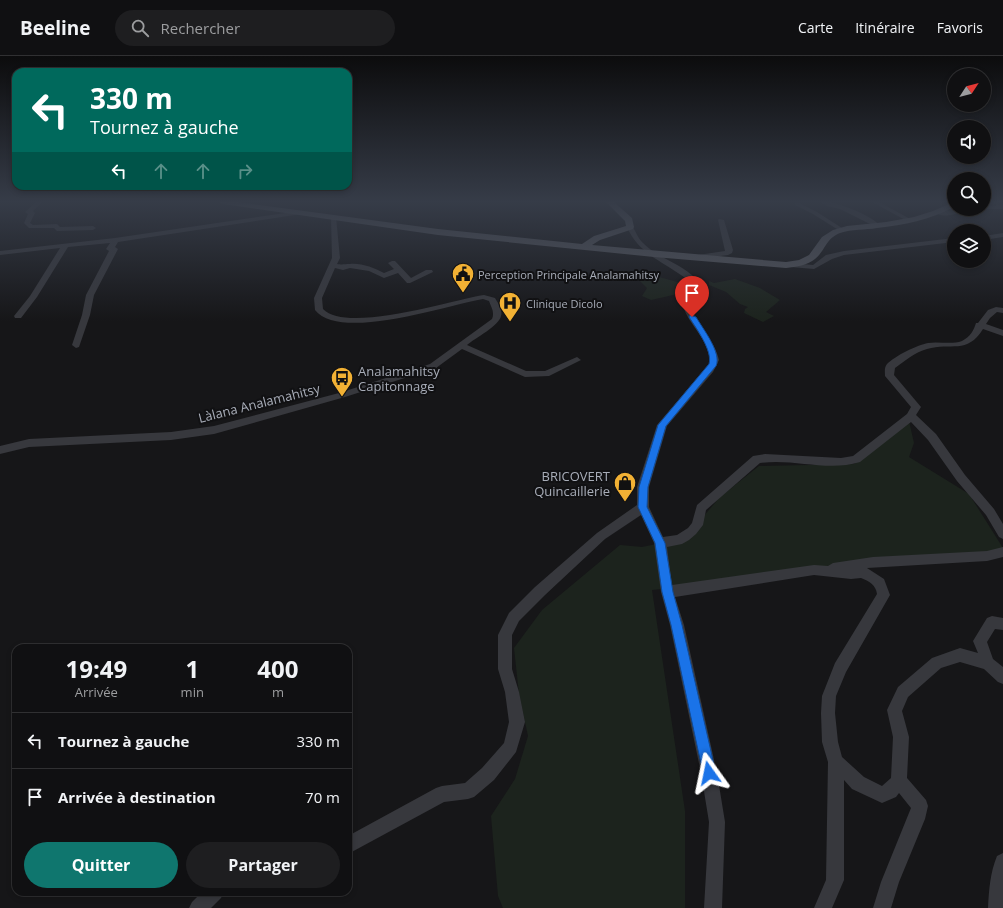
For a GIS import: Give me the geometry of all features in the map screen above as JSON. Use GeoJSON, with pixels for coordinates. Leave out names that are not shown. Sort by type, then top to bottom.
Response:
{"type":"FeatureCollection","features":[{"type":"Feature","properties":{"kind":"main road"},"geometry":{"type":"LineString","coordinates":[[532,242],[654,254],[791,265],[800,263],[812,257],[823,242]]}},
{"type":"Feature","properties":{"kind":"main road"},"geometry":{"type":"LineString","coordinates":[[583,247],[592,242]]}},
{"type":"Feature","properties":{"kind":"street"},"geometry":{"type":"LineString","coordinates":[[0,253],[100,242]]}},
{"type":"Feature","properties":{"kind":"street"},"geometry":{"type":"LineString","coordinates":[[76,345],[86,315],[90,295],[114,249],[110,249],[114,242]]}},
{"type":"Feature","properties":{"kind":"street","name":"Làlana Analamahitsy"},"geometry":{"type":"LineString","coordinates":[[0,450],[29,443],[172,436],[214,430],[342,395],[433,366],[446,358],[460,345],[494,322],[497,316],[497,311],[492,300],[479,297],[373,320],[343,321],[326,317],[319,310],[318,298],[334,265],[336,258],[335,242]]}},
{"type":"Feature","properties":{"kind":"street"},"geometry":{"type":"LineString","coordinates":[[640,242],[654,254],[692,279],[686,292],[686,304],[698,329],[711,349],[714,359],[710,370],[662,425],[643,487],[643,507],[660,543],[667,592],[677,625],[709,773],[716,815],[717,822],[713,908]]}},
{"type":"Feature","properties":{"kind":"street"},"geometry":{"type":"LineString","coordinates":[[698,257],[728,253],[729,250],[727,242]]}},
{"type":"Feature","properties":{"kind":"street"},"geometry":{"type":"LineString","coordinates":[[791,265],[814,267],[829,257],[844,253],[939,242]]}},
{"type":"Feature","properties":{"kind":"street"},"geometry":{"type":"LineString","coordinates":[[18,316],[33,297],[65,246]]}},
{"type":"Feature","properties":{"kind":"street"},"geometry":{"type":"LineString","coordinates":[[392,263],[410,281],[429,272]]}},
{"type":"Feature","properties":{"kind":"street"},"geometry":{"type":"LineString","coordinates":[[334,265],[343,268],[350,266],[372,269],[384,276],[399,270]]}},
{"type":"Feature","properties":{"kind":"street"},"geometry":{"type":"LineString","coordinates":[[660,543],[678,540],[685,537],[692,531],[698,525],[701,508],[757,459],[848,461],[856,459],[911,416],[916,407],[890,376],[889,371],[891,366],[923,347],[967,342],[973,337],[979,325],[989,312],[996,309],[1003,311]]}},
{"type":"Feature","properties":{"kind":"street"},"geometry":{"type":"LineString","coordinates":[[979,325],[1003,333]]}},
{"type":"Feature","properties":{"kind":"street"},"geometry":{"type":"LineString","coordinates":[[460,345],[525,374],[546,374],[577,360]]}},
{"type":"Feature","properties":{"kind":"street"},"geometry":{"type":"LineString","coordinates":[[911,416],[932,437],[961,478],[990,512],[1003,534]]}},
{"type":"Feature","properties":{"kind":"street"},"geometry":{"type":"LineString","coordinates":[[352,843],[442,794],[468,791],[488,774],[512,747],[517,722],[512,692],[504,669],[505,636],[514,617],[540,591],[601,536],[643,507]]}},
{"type":"Feature","properties":{"kind":"street"},"geometry":{"type":"LineString","coordinates":[[987,556],[1003,552]]}},
{"type":"Feature","properties":{"kind":"street"},"geometry":{"type":"LineString","coordinates":[[667,592],[873,562],[987,556],[1003,557]]}},
{"type":"Feature","properties":{"kind":"street"},"geometry":{"type":"LineString","coordinates":[[814,570],[851,574],[862,572],[881,582],[884,589],[882,600],[840,668],[829,696],[828,729],[836,762],[835,880],[823,908]]}},
{"type":"Feature","properties":{"kind":"street"},"geometry":{"type":"LineString","coordinates":[[1003,624],[992,622],[980,641],[988,663],[1003,677]]}},
{"type":"Feature","properties":{"kind":"street"},"geometry":{"type":"LineString","coordinates":[[836,762],[858,783],[882,795],[890,791],[899,781],[901,737],[894,710],[903,692],[937,663],[960,655],[988,663]]}},
{"type":"Feature","properties":{"kind":"street"},"geometry":{"type":"LineString","coordinates":[[882,908],[888,888],[918,817],[920,806],[899,781]]}},
{"type":"Feature","properties":{"kind":"street"},"geometry":{"type":"LineString","coordinates":[[997,908],[999,877],[1003,862]]}},
{"type":"Feature","properties":{"kind":"street"},"geometry":{"type":"LineString","coordinates":[[198,908],[211,896]]}},
{"type":"Feature","properties":{"kind":"shaded area"},"geometry":{"type":"Polygon","coordinates":[[[640,273],[685,284],[682,293],[651,300],[642,296],[647,288],[640,281],[645,280],[636,278],[640,273]]]}},
{"type":"Feature","properties":{"kind":"shaded area"},"geometry":{"type":"Polygon","coordinates":[[[735,279],[760,288],[780,300],[766,312],[774,316],[763,322],[744,313],[745,309],[748,307],[740,304],[726,292],[709,285],[709,281],[714,283],[735,279]]]}},
{"type":"Feature","properties":{"kind":"shaded area"},"geometry":{"type":"Polygon","coordinates":[[[909,421],[914,443],[909,457],[969,494],[1003,548],[960,558],[652,590],[685,811],[685,908],[503,908],[498,896],[491,816],[515,779],[528,736],[519,694],[514,648],[542,610],[620,545],[642,547],[685,538],[720,497],[759,466],[854,464],[909,421]]]}},
{"type":"Feature","properties":{"kind":"place","name":"Perception Principale Analamahitsy"},"geometry":{"type":"Point","coordinates":[463,294]}},
{"type":"Feature","properties":{"kind":"place","name":"Clinique Dicolo"},"geometry":{"type":"Point","coordinates":[510,322]}},
{"type":"Feature","properties":{"kind":"place","name":"Analamahitsy Capitonnage"},"geometry":{"type":"Point","coordinates":[342,398]}},
{"type":"Feature","properties":{"kind":"place","name":"BRICOVERT Quincaillerie"},"geometry":{"type":"Point","coordinates":[625,502]}},
{"type":"Feature","properties":{"kind":"route"},"geometry":{"type":"LineString","coordinates":[[692,317],[711,349],[714,359],[713,365],[662,425],[643,487],[643,507],[660,543],[667,592],[677,625],[709,773]]}}]}
